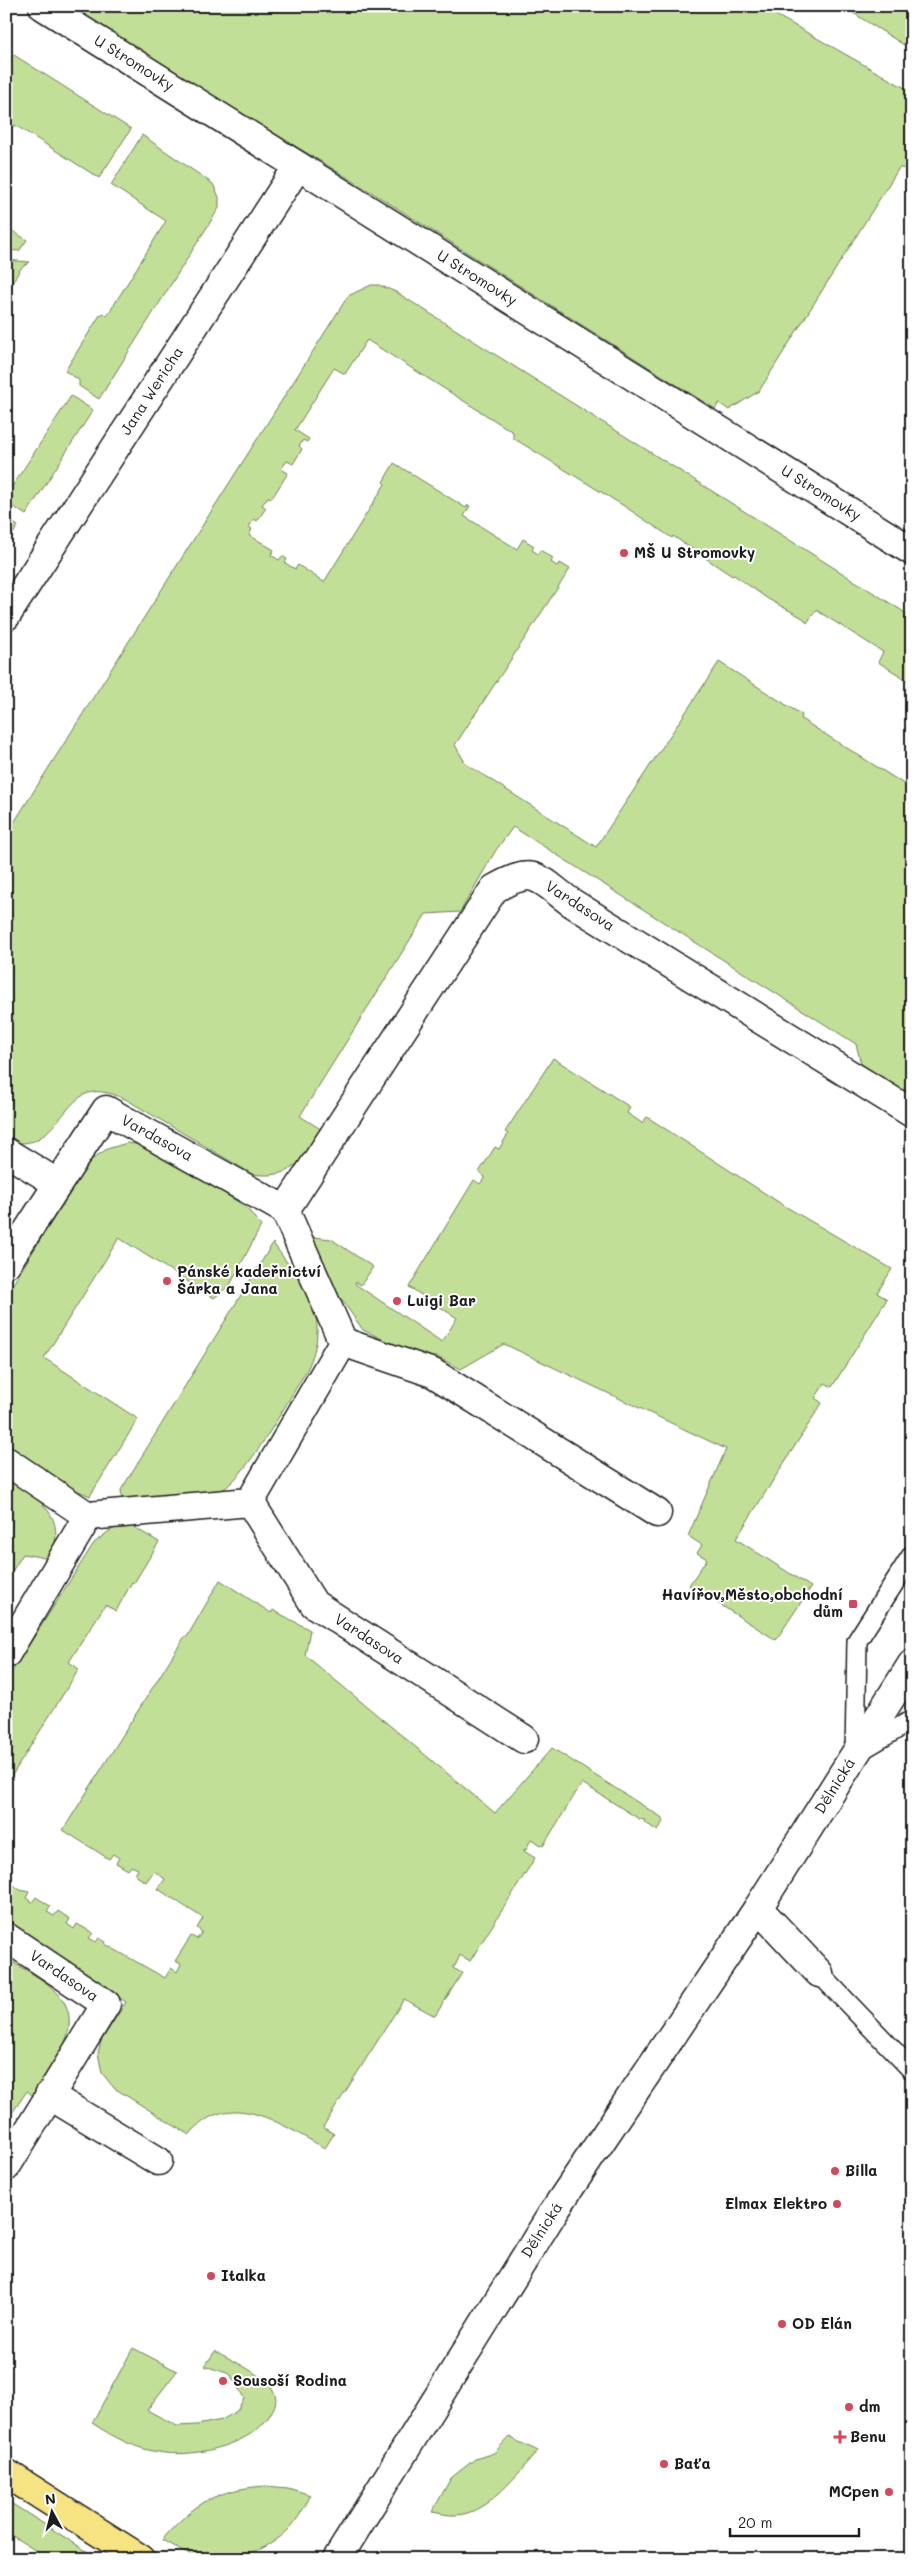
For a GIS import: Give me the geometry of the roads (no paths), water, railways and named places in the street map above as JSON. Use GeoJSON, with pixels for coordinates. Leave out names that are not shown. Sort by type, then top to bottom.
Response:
{"type":"FeatureCollection","features":[{"type":"Feature","properties":{"kind":"main road"},"geometry":{"type":"LineString","coordinates":[[6,2473],[141,2559]]}},
{"type":"Feature","properties":{"kind":"street","name":"U Stromovky"},"geometry":{"type":"LineString","coordinates":[[43,6],[912,550]]}},
{"type":"Feature","properties":{"kind":"street","name":"Jana Wericha"},"geometry":{"type":"LineString","coordinates":[[6,616],[298,166]]}},
{"type":"Feature","properties":{"kind":"street","name":"Vardasova"},"geometry":{"type":"LineString","coordinates":[[6,1264],[106,1110],[285,1210],[494,889],[516,876],[533,875],[572,903],[912,1113]]}},
{"type":"Feature","properties":{"kind":"street"},"geometry":{"type":"LineString","coordinates":[[6,1152],[57,1183]]}},
{"type":"Feature","properties":{"kind":"street"},"geometry":{"type":"LineString","coordinates":[[285,1210],[343,1342],[432,1373],[657,1513]]}},
{"type":"Feature","properties":{"kind":"street"},"geometry":{"type":"LineString","coordinates":[[6,1461],[88,1516],[250,1502],[343,1342]]}},
{"type":"Feature","properties":{"kind":"street","name":"Vardasova"},"geometry":{"type":"LineString","coordinates":[[250,1502],[314,1604],[524,1739]]}},
{"type":"Feature","properties":{"kind":"street"},"geometry":{"type":"LineString","coordinates":[[6,1654],[88,1516]]}},
{"type":"Feature","properties":{"kind":"street","name":"Dělnická"},"geometry":{"type":"LineString","coordinates":[[337,2559],[554,2211],[758,1908],[912,1664]]}},
{"type":"Feature","properties":{"kind":"street"},"geometry":{"type":"LineString","coordinates":[[758,1908],[819,1974]]}},
{"type":"Feature","properties":{"kind":"street","name":"Vardasova"},"geometry":{"type":"LineString","coordinates":[[6,1937],[106,2004],[6,2167]]}},
{"type":"Feature","properties":{"kind":"street"},"geometry":{"type":"LineString","coordinates":[[49,2095],[158,2161]]}},
{"type":"Feature","properties":{"kind":"lane"},"geometry":{"type":"LineString","coordinates":[[855,1754],[857,1641],[912,1555]]}},
{"type":"Feature","properties":{"kind":"lane"},"geometry":{"type":"LineString","coordinates":[[855,1754],[912,1720]]}},
{"type":"Feature","properties":{"kind":"lane"},"geometry":{"type":"LineString","coordinates":[[819,1974],[912,2070]]}},
{"type":"Feature","properties":{"kind":"place","name":"MŠ U Stromovky"},"geometry":{"type":"Point","coordinates":[624,553]}},
{"type":"Feature","properties":{"kind":"place","name":"Pánské kadeřnictví Šárka a Jana"},"geometry":{"type":"Point","coordinates":[167,1281]}},
{"type":"Feature","properties":{"kind":"place","name":"Luigi Bar"},"geometry":{"type":"Point","coordinates":[397,1301]}},
{"type":"Feature","properties":{"kind":"place","name":"Havířov,Město,obchodní dům"},"geometry":{"type":"Point","coordinates":[853,1604]}},
{"type":"Feature","properties":{"kind":"place","name":"Billa"},"geometry":{"type":"Point","coordinates":[835,2171]}},
{"type":"Feature","properties":{"kind":"place","name":"Elmax Elektro"},"geometry":{"type":"Point","coordinates":[837,2204]}},
{"type":"Feature","properties":{"kind":"place","name":"Italka"},"geometry":{"type":"Point","coordinates":[211,2276]}},
{"type":"Feature","properties":{"kind":"place","name":"OD Elán"},"geometry":{"type":"Point","coordinates":[782,2324]}},
{"type":"Feature","properties":{"kind":"place","name":"Sousoší Rodina"},"geometry":{"type":"Point","coordinates":[223,2381]}},
{"type":"Feature","properties":{"kind":"place","name":"dm"},"geometry":{"type":"Point","coordinates":[849,2407]}},
{"type":"Feature","properties":{"kind":"place","name":"Benu"},"geometry":{"type":"Point","coordinates":[840,2437]}},
{"type":"Feature","properties":{"kind":"place","name":"Baťa"},"geometry":{"type":"Point","coordinates":[664,2464]}},
{"type":"Feature","properties":{"kind":"place","name":"MCpen"},"geometry":{"type":"Point","coordinates":[889,2492]}}]}
